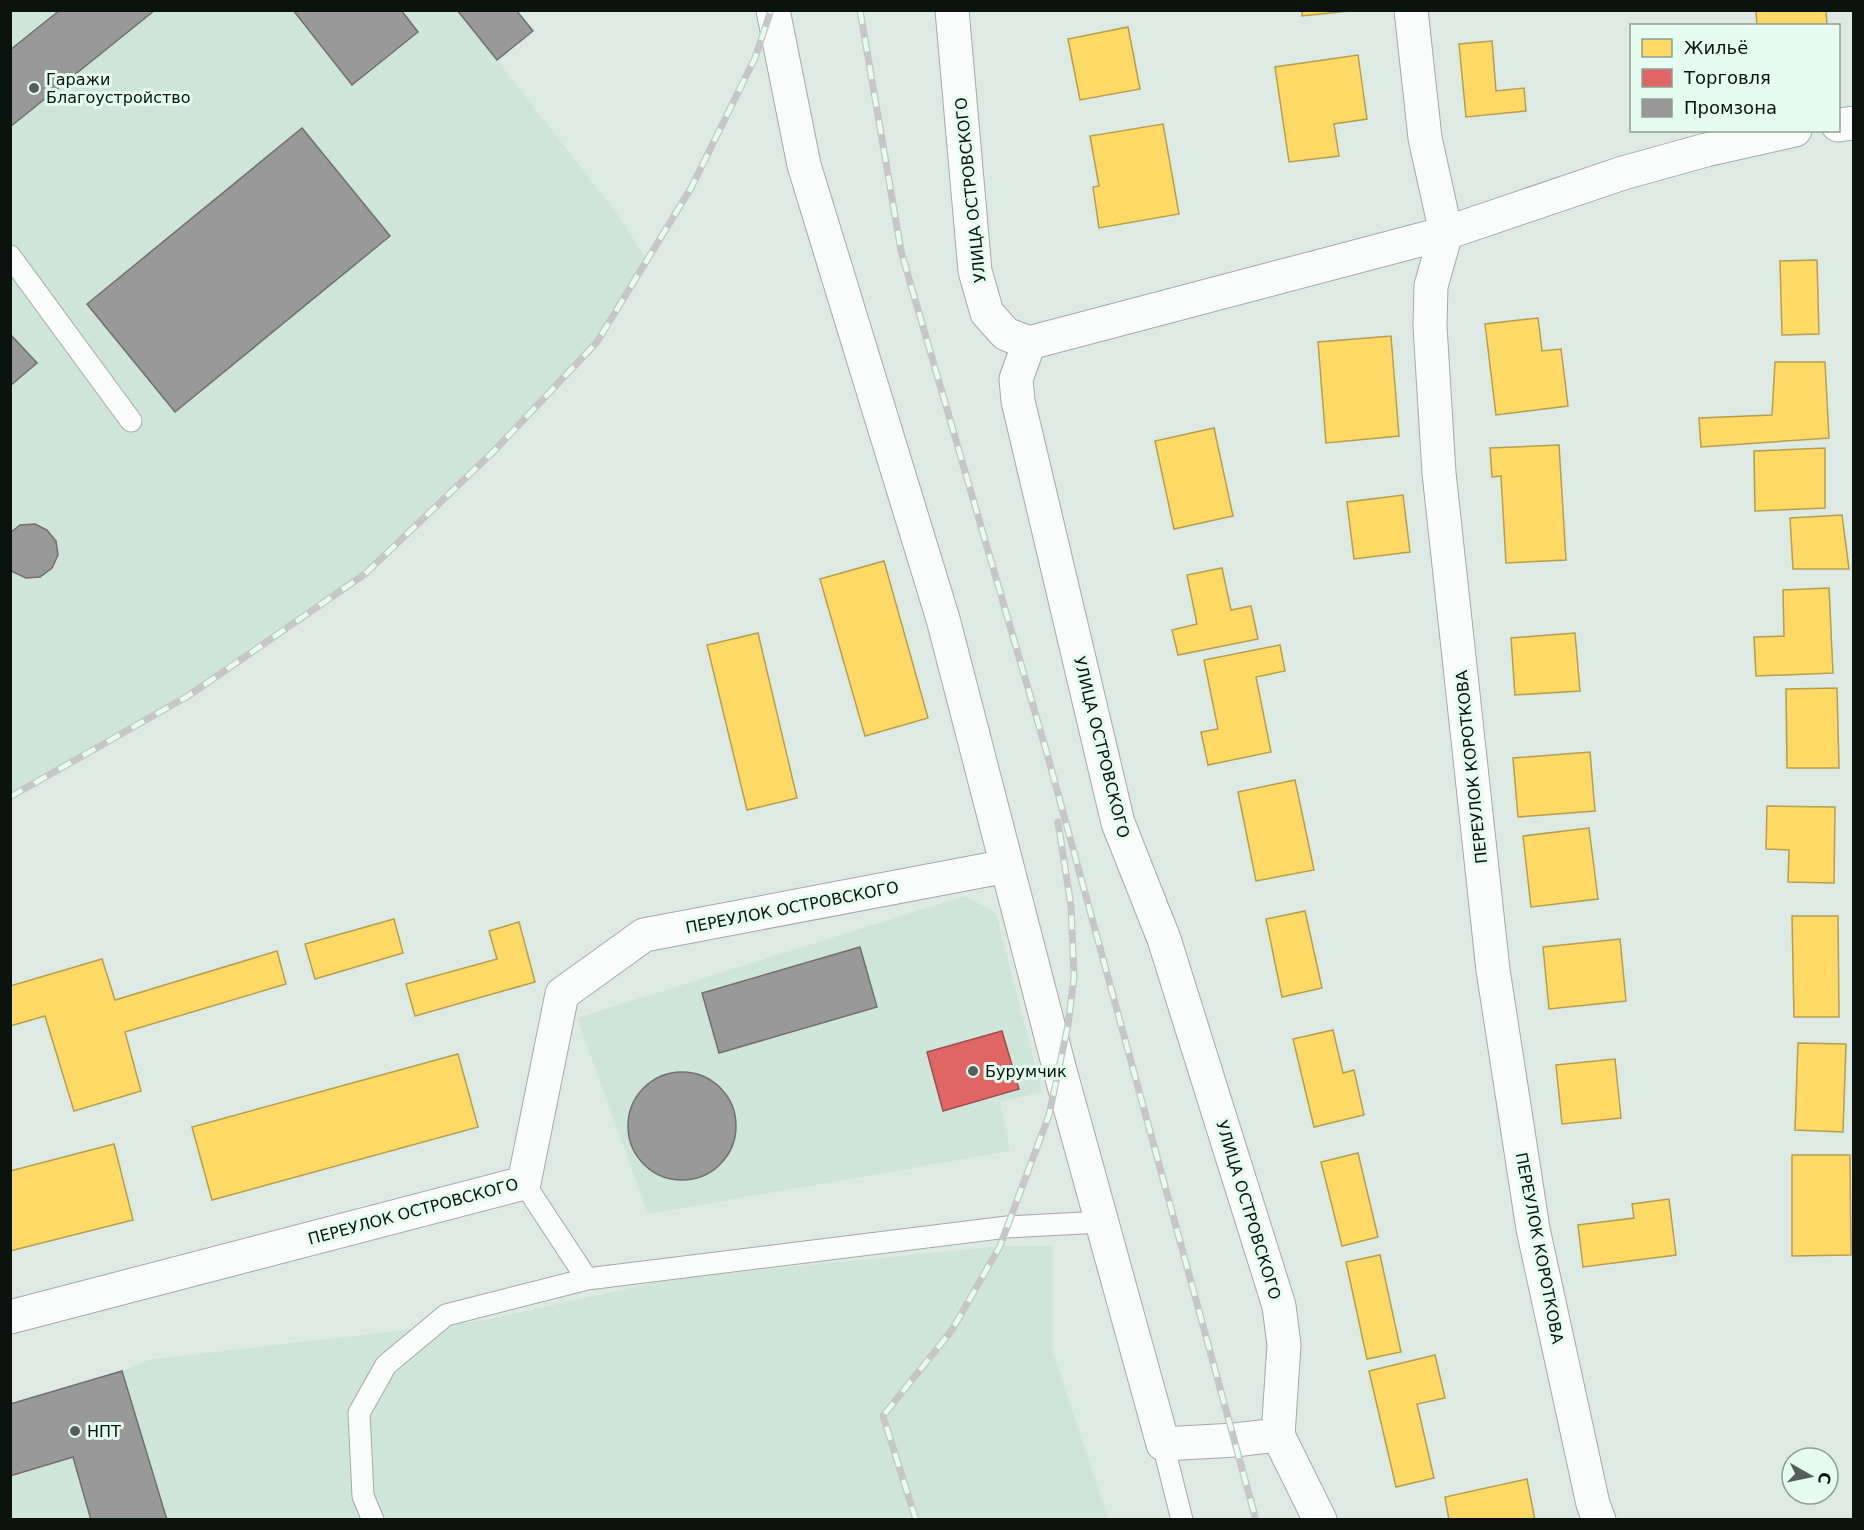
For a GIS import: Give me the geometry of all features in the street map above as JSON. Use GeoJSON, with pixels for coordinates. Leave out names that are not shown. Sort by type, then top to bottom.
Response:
{"type":"FeatureCollection","features":[{"type":"Feature","properties":{"kind":"street"},"geometry":{"type":"LineString","coordinates":[[773,10],[804,165],[943,619],[1007,866],[1163,1444],[1278,1435],[1320,1520]]}},
{"type":"Feature","properties":{"kind":"street","name":"УЛИЦА ОСТРОВСКОГО"},"geometry":{"type":"LineString","coordinates":[[952,10],[975,271],[987,313],[1006,334],[1029,343],[1016,379],[1018,401],[1118,824],[1164,939],[1279,1306],[1284,1345],[1278,1435]]}},
{"type":"Feature","properties":{"kind":"street","name":"ПЕРЕУЛОК КОРОТКОВА"},"geometry":{"type":"LineString","coordinates":[[1411,10],[1425,138],[1446,234],[1431,286],[1430,326],[1439,473],[1493,970],[1533,1229],[1593,1504],[1599,1520]]}},
{"type":"Feature","properties":{"kind":"street"},"geometry":{"type":"LineString","coordinates":[[1029,343],[1446,234],[1623,173],[1706,150],[1786,132]]}},
{"type":"Feature","properties":{"kind":"street","name":"ПЕРЕУЛОК ОСТРОВСКОГО"},"geometry":{"type":"LineString","coordinates":[[10,1317],[524,1183],[562,994],[644,935],[1007,866]]}},
{"type":"Feature","properties":{"kind":"lane"},"geometry":{"type":"LineString","coordinates":[[10,256],[131,421]]}},
{"type":"Feature","properties":{"kind":"lane"},"geometry":{"type":"LineString","coordinates":[[524,1183],[587,1279]]}},
{"type":"Feature","properties":{"kind":"lane"},"geometry":{"type":"LineString","coordinates":[[374,1520],[363,1496],[359,1413],[386,1365],[446,1315],[587,1279],[1007,1227],[1102,1222]]}},
{"type":"Feature","properties":{"kind":"lane"},"geometry":{"type":"LineString","coordinates":[[1163,1444],[1182,1520]]}},
{"type":"Feature","properties":{"kind":"shaded area"},"geometry":{"type":"Polygon","coordinates":[[[11,11],[516,11],[533,31],[497,60],[618,215],[647,260],[597,342],[495,450],[365,574],[188,696],[11,797],[11,11]]]}},
{"type":"Feature","properties":{"kind":"shaded area"},"geometry":{"type":"Polygon","coordinates":[[[965,896],[996,913],[1042,1092],[1000,1102],[1010,1151],[648,1214],[577,1018],[965,896]]]}},
{"type":"Feature","properties":{"kind":"shaded area"},"geometry":{"type":"Polygon","coordinates":[[[1000,1246],[1053,1246],[1053,1352],[1108,1519],[11,1520],[11,1404],[122,1371],[148,1360],[481,1321],[671,1279],[1000,1246]]]}},
{"type":"Feature","properties":{"kind":"building: Жильё"},"geometry":{"type":"Polygon","coordinates":[[[1302,10],[1359,10],[1302,16],[1302,10]]]}},
{"type":"Feature","properties":{"kind":"building: Жильё"},"geometry":{"type":"Polygon","coordinates":[[[1756,10],[1826,10],[1827,24],[1757,24],[1756,10]]]}},
{"type":"Feature","properties":{"kind":"building: Жильё"},"geometry":{"type":"Polygon","coordinates":[[[1128,27],[1140,89],[1080,100],[1068,39],[1128,27]]]}},
{"type":"Feature","properties":{"kind":"building: Жильё"},"geometry":{"type":"Polygon","coordinates":[[[1492,41],[1496,91],[1524,88],[1526,111],[1466,117],[1459,44],[1492,41]]]}},
{"type":"Feature","properties":{"kind":"building: Жильё"},"geometry":{"type":"Polygon","coordinates":[[[1358,55],[1367,119],[1334,124],[1339,156],[1289,162],[1275,67],[1358,55]]]}},
{"type":"Feature","properties":{"kind":"building: Жильё"},"geometry":{"type":"Polygon","coordinates":[[[1163,124],[1179,214],[1099,228],[1093,187],[1099,186],[1090,136],[1163,124]]]}},
{"type":"Feature","properties":{"kind":"building: Жильё"},"geometry":{"type":"Polygon","coordinates":[[[1817,260],[1819,334],[1782,335],[1780,261],[1817,260]]]}},
{"type":"Feature","properties":{"kind":"building: Жильё"},"geometry":{"type":"Polygon","coordinates":[[[1538,318],[1542,351],[1561,349],[1568,406],[1496,415],[1485,324],[1538,318]]]}},
{"type":"Feature","properties":{"kind":"building: Жильё"},"geometry":{"type":"Polygon","coordinates":[[[1391,336],[1399,436],[1326,443],[1318,342],[1391,336]]]}},
{"type":"Feature","properties":{"kind":"building: Жильё"},"geometry":{"type":"Polygon","coordinates":[[[1775,362],[1825,362],[1829,438],[1701,447],[1699,418],[1772,415],[1775,362]]]}},
{"type":"Feature","properties":{"kind":"building: Жильё"},"geometry":{"type":"Polygon","coordinates":[[[1214,428],[1233,516],[1174,529],[1155,441],[1214,428]]]}},
{"type":"Feature","properties":{"kind":"building: Жильё"},"geometry":{"type":"Polygon","coordinates":[[[1559,445],[1566,560],[1506,563],[1501,476],[1492,477],[1490,448],[1559,445]]]}},
{"type":"Feature","properties":{"kind":"building: Жильё"},"geometry":{"type":"Polygon","coordinates":[[[1825,448],[1825,508],[1755,511],[1754,451],[1825,448]]]}},
{"type":"Feature","properties":{"kind":"building: Жильё"},"geometry":{"type":"Polygon","coordinates":[[[1403,495],[1410,552],[1354,559],[1347,502],[1403,495]]]}},
{"type":"Feature","properties":{"kind":"building: Жильё"},"geometry":{"type":"Polygon","coordinates":[[[1842,515],[1849,569],[1793,569],[1790,518],[1842,515]]]}},
{"type":"Feature","properties":{"kind":"building: Жильё"},"geometry":{"type":"Polygon","coordinates":[[[884,561],[928,718],[865,736],[820,579],[884,561]]]}},
{"type":"Feature","properties":{"kind":"building: Жильё"},"geometry":{"type":"Polygon","coordinates":[[[1222,568],[1231,610],[1251,606],[1258,639],[1178,655],[1172,630],[1197,624],[1187,575],[1222,568]]]}},
{"type":"Feature","properties":{"kind":"building: Жильё"},"geometry":{"type":"Polygon","coordinates":[[[1829,588],[1833,673],[1756,676],[1754,637],[1784,636],[1783,590],[1829,588]]]}},
{"type":"Feature","properties":{"kind":"building: Жильё"},"geometry":{"type":"Polygon","coordinates":[[[758,633],[797,798],[747,810],[707,645],[758,633]]]}},
{"type":"Feature","properties":{"kind":"building: Жильё"},"geometry":{"type":"Polygon","coordinates":[[[1575,633],[1580,691],[1515,695],[1511,638],[1575,633]]]}},
{"type":"Feature","properties":{"kind":"building: Жильё"},"geometry":{"type":"Polygon","coordinates":[[[1280,645],[1285,671],[1256,677],[1271,752],[1208,765],[1201,732],[1218,729],[1204,660],[1280,645]]]}},
{"type":"Feature","properties":{"kind":"building: Жильё"},"geometry":{"type":"Polygon","coordinates":[[[1837,688],[1839,768],[1787,768],[1786,689],[1837,688]]]}},
{"type":"Feature","properties":{"kind":"building: Жильё"},"geometry":{"type":"Polygon","coordinates":[[[1590,752],[1595,811],[1518,817],[1513,758],[1590,752]]]}},
{"type":"Feature","properties":{"kind":"building: Жильё"},"geometry":{"type":"Polygon","coordinates":[[[1295,780],[1314,870],[1256,881],[1238,792],[1295,780]]]}},
{"type":"Feature","properties":{"kind":"building: Жильё"},"geometry":{"type":"Polygon","coordinates":[[[1767,806],[1835,807],[1834,883],[1788,882],[1789,850],[1766,849],[1767,806]]]}},
{"type":"Feature","properties":{"kind":"building: Жильё"},"geometry":{"type":"Polygon","coordinates":[[[1589,828],[1598,899],[1531,907],[1523,836],[1589,828]]]}},
{"type":"Feature","properties":{"kind":"building: Жильё"},"geometry":{"type":"Polygon","coordinates":[[[1305,911],[1322,988],[1282,997],[1266,919],[1305,911]]]}},
{"type":"Feature","properties":{"kind":"building: Жильё"},"geometry":{"type":"Polygon","coordinates":[[[1792,916],[1838,916],[1839,1017],[1794,1017],[1792,916]]]}},
{"type":"Feature","properties":{"kind":"building: Жильё"},"geometry":{"type":"Polygon","coordinates":[[[394,919],[403,953],[315,979],[305,944],[394,919]]]}},
{"type":"Feature","properties":{"kind":"building: Жильё"},"geometry":{"type":"Polygon","coordinates":[[[519,922],[535,982],[415,1016],[406,984],[497,959],[489,931],[519,922]]]}},
{"type":"Feature","properties":{"kind":"building: Жильё"},"geometry":{"type":"Polygon","coordinates":[[[1620,939],[1626,1001],[1549,1009],[1543,947],[1620,939]]]}},
{"type":"Feature","properties":{"kind":"building: Жильё"},"geometry":{"type":"Polygon","coordinates":[[[277,951],[286,984],[125,1032],[141,1091],[74,1111],[45,1016],[10,1026],[10,986],[102,959],[115,1000],[277,951]]]}},
{"type":"Feature","properties":{"kind":"building: Жильё"},"geometry":{"type":"Polygon","coordinates":[[[1333,1030],[1343,1073],[1354,1070],[1364,1115],[1314,1127],[1293,1039],[1333,1030]]]}},
{"type":"Feature","properties":{"kind":"building: Жильё"},"geometry":{"type":"Polygon","coordinates":[[[1798,1043],[1846,1044],[1843,1132],[1795,1130],[1798,1043]]]}},
{"type":"Feature","properties":{"kind":"building: Жильё"},"geometry":{"type":"Polygon","coordinates":[[[458,1054],[478,1127],[212,1200],[192,1127],[458,1054]]]}},
{"type":"Feature","properties":{"kind":"building: Жильё"},"geometry":{"type":"Polygon","coordinates":[[[1615,1059],[1621,1118],[1562,1124],[1556,1065],[1615,1059]]]}},
{"type":"Feature","properties":{"kind":"building: Жильё"},"geometry":{"type":"Polygon","coordinates":[[[114,1144],[133,1220],[10,1251],[10,1171],[114,1144]]]}},
{"type":"Feature","properties":{"kind":"building: Жильё"},"geometry":{"type":"Polygon","coordinates":[[[1358,1153],[1378,1237],[1342,1246],[1321,1162],[1358,1153]]]}},
{"type":"Feature","properties":{"kind":"building: Жильё"},"geometry":{"type":"Polygon","coordinates":[[[1792,1155],[1850,1155],[1851,1255],[1792,1256],[1792,1155]]]}},
{"type":"Feature","properties":{"kind":"building: Жильё"},"geometry":{"type":"Polygon","coordinates":[[[1669,1199],[1676,1255],[1583,1267],[1578,1225],[1634,1218],[1632,1204],[1669,1199]]]}},
{"type":"Feature","properties":{"kind":"building: Жильё"},"geometry":{"type":"Polygon","coordinates":[[[1380,1255],[1401,1352],[1367,1359],[1346,1262],[1380,1255]]]}},
{"type":"Feature","properties":{"kind":"building: Жильё"},"geometry":{"type":"Polygon","coordinates":[[[1435,1355],[1445,1398],[1417,1404],[1434,1478],[1396,1487],[1369,1371],[1435,1355]]]}},
{"type":"Feature","properties":{"kind":"building: Жильё"},"geometry":{"type":"Polygon","coordinates":[[[1527,1479],[1535,1520],[1449,1520],[1445,1497],[1527,1479]]]}},
{"type":"Feature","properties":{"kind":"building: Торговля","name":"Бурумчик"},"geometry":{"type":"Polygon","coordinates":[[[1002,1031],[1019,1089],[943,1111],[927,1052],[1002,1031]]]}},
{"type":"Feature","properties":{"kind":"building: Промзона","name":"Гаражи Благоустройство"},"geometry":{"type":"Polygon","coordinates":[[[60,10],[155,10],[10,127],[10,50],[60,10]]]}},
{"type":"Feature","properties":{"kind":"building: Промзона"},"geometry":{"type":"Polygon","coordinates":[[[293,10],[401,10],[418,32],[352,85],[293,10]]]}},
{"type":"Feature","properties":{"kind":"building: Промзона"},"geometry":{"type":"Polygon","coordinates":[[[457,10],[516,10],[533,31],[497,60],[457,10]]]}},
{"type":"Feature","properties":{"kind":"building: Промзона"},"geometry":{"type":"Polygon","coordinates":[[[302,128],[390,236],[175,412],[87,304],[302,128]]]}},
{"type":"Feature","properties":{"kind":"building: Промзона"},"geometry":{"type":"Polygon","coordinates":[[[10,334],[37,363],[10,386],[10,334]]]}},
{"type":"Feature","properties":{"kind":"building: Промзона"},"geometry":{"type":"Polygon","coordinates":[[[35,524],[47,530],[56,541],[58,555],[52,568],[40,577],[26,578],[10,569],[10,533],[20,525],[35,524]]]}},
{"type":"Feature","properties":{"kind":"building: Промзона"},"geometry":{"type":"Polygon","coordinates":[[[860,947],[877,1007],[719,1053],[702,993],[860,947]]]}},
{"type":"Feature","properties":{"kind":"building: Промзона"},"geometry":{"type":"Polygon","coordinates":[[[682,1072],[703,1076],[720,1088],[732,1105],[736,1126],[732,1147],[720,1164],[703,1176],[682,1180],[661,1176],[644,1164],[632,1147],[628,1126],[632,1105],[644,1088],[661,1076],[682,1072]]]}},
{"type":"Feature","properties":{"kind":"building: Промзона","name":"НПТ"},"geometry":{"type":"Polygon","coordinates":[[[122,1371],[167,1520],[91,1520],[73,1457],[10,1476],[10,1404],[122,1371]]]}},
{"type":"Feature","properties":{"kind":"railway"},"geometry":{"type":"LineString","coordinates":[[10,797],[188,696],[365,574],[495,450],[597,342],[691,188],[755,58],[771,10]]}},
{"type":"Feature","properties":{"kind":"railway"},"geometry":{"type":"LineString","coordinates":[[860,10],[901,251],[1048,757],[1256,1520]]}},
{"type":"Feature","properties":{"kind":"railway"},"geometry":{"type":"LineString","coordinates":[[916,1520],[883,1416],[952,1330],[1000,1246],[1049,1115],[1068,1025],[1074,977],[1071,906],[1058,822]]}},
{"type":"Feature","properties":{"kind":"place","name":"Гаражи Благоустройство"},"geometry":{"type":"Point","coordinates":[34,88]}},
{"type":"Feature","properties":{"kind":"place","name":"Бурумчик"},"geometry":{"type":"Point","coordinates":[973,1071]}},
{"type":"Feature","properties":{"kind":"place","name":"НПТ"},"geometry":{"type":"Point","coordinates":[75,1431]}}]}
